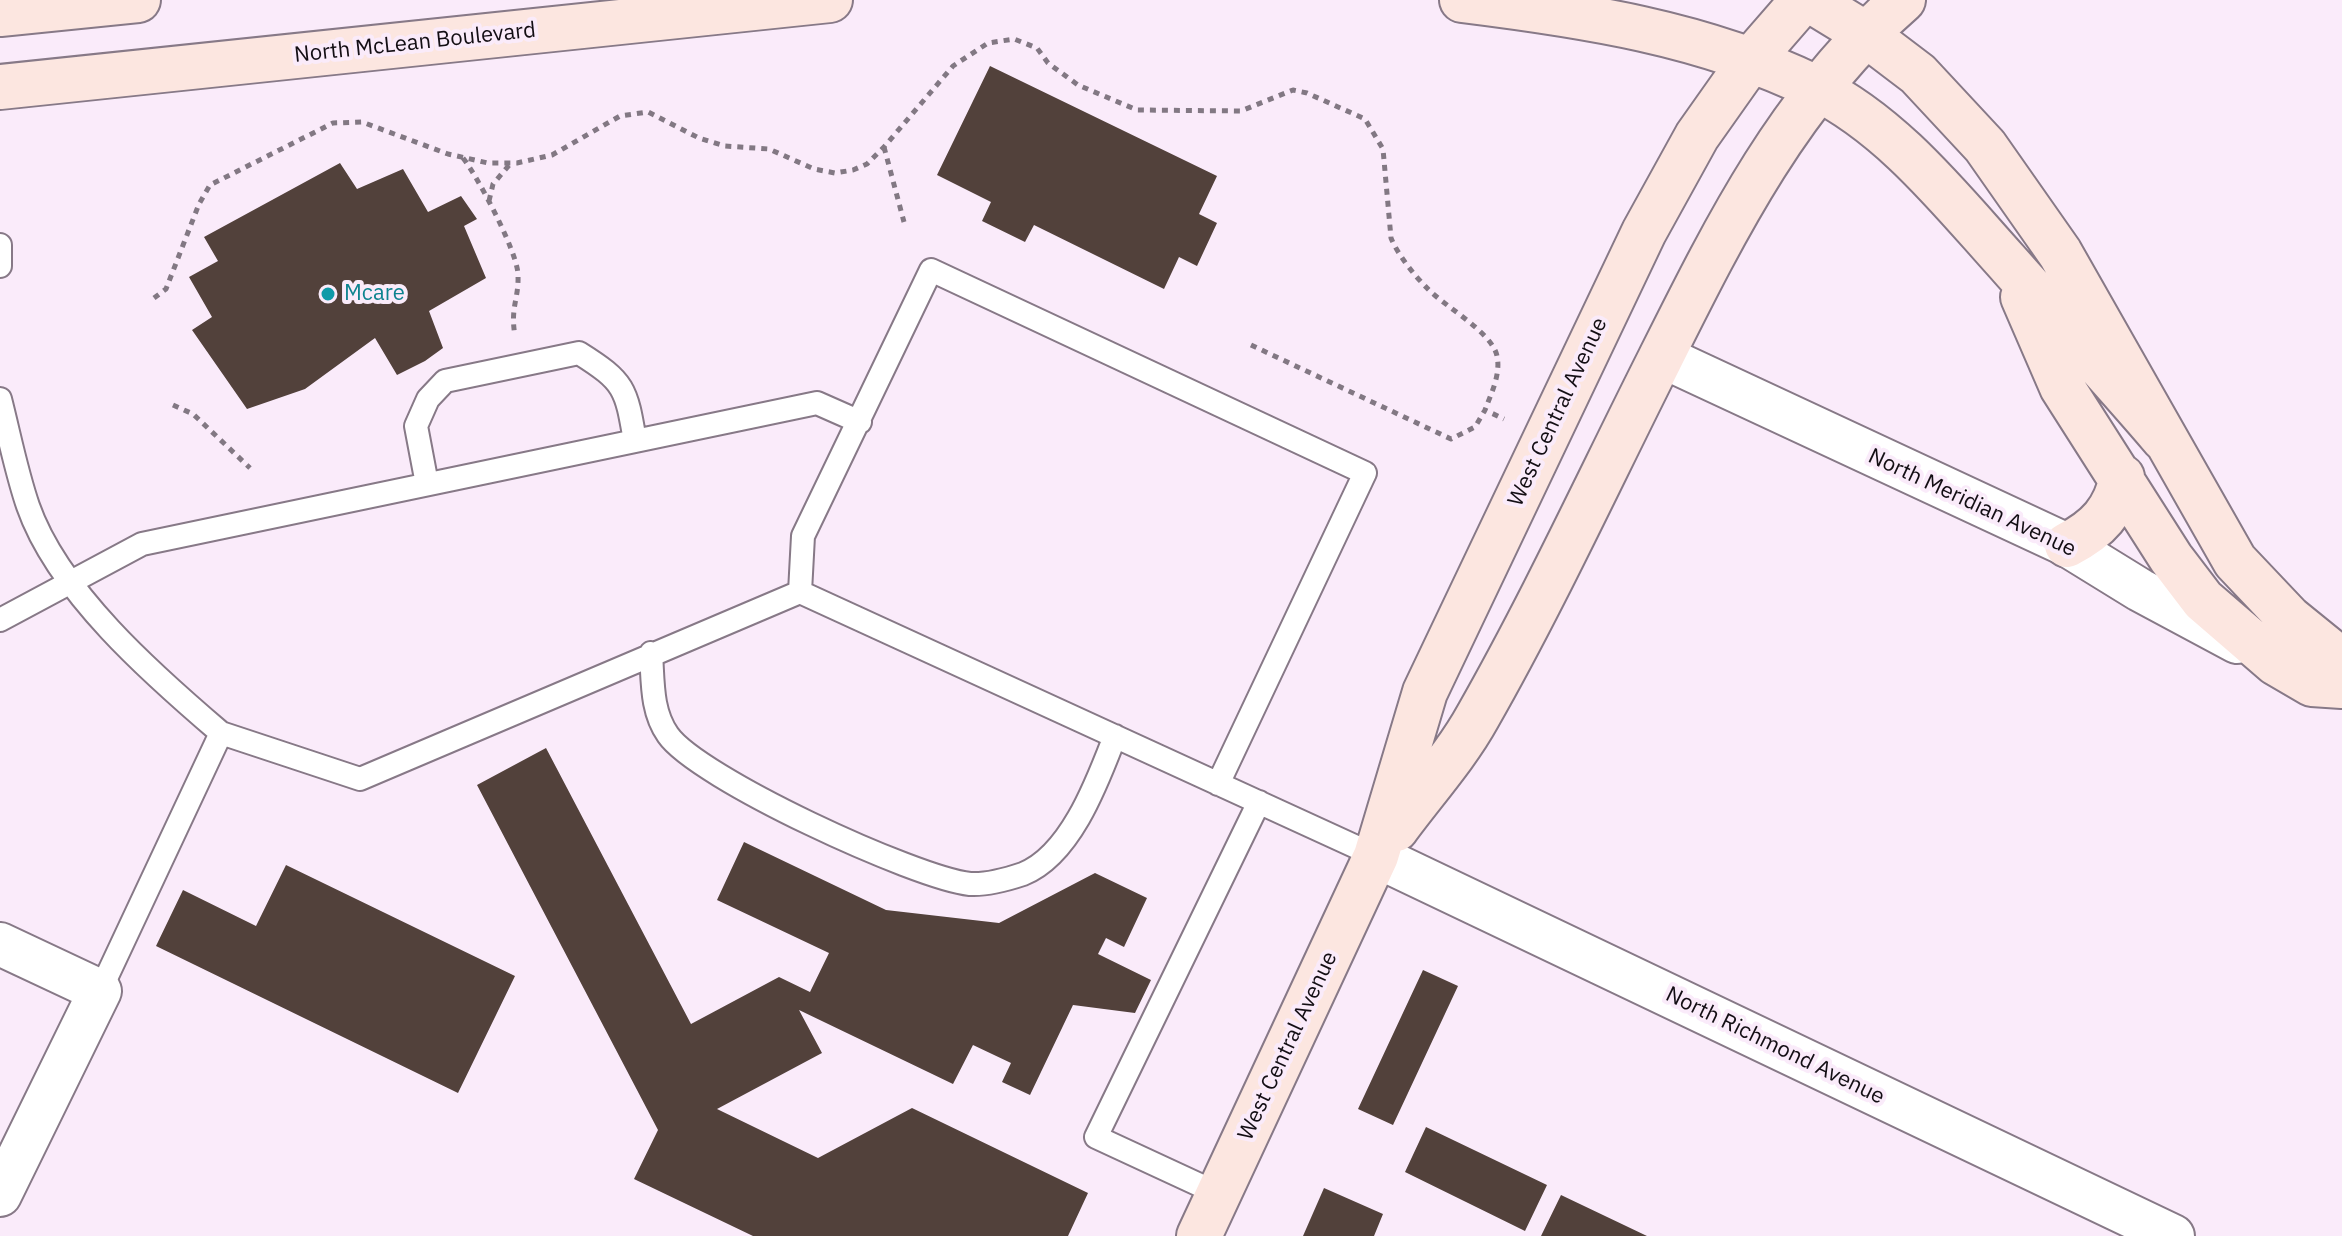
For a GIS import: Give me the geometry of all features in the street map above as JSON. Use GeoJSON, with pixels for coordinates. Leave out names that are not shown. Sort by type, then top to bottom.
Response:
{"type":"FeatureCollection","features":[{"type":"Feature","properties":{"kind":"main road"},"geometry":{"type":"LineString","coordinates":[[0,14],[138,0]]}},
{"type":"Feature","properties":{"kind":"main road","name":"North McLean Boulevard"},"geometry":{"type":"LineString","coordinates":[[0,87],[830,0]]}},
{"type":"Feature","properties":{"kind":"main road"},"geometry":{"type":"LineString","coordinates":[[1462,0],[1583,15],[1676,36],[1816,88],[1864,33],[1903,0]]}},
{"type":"Feature","properties":{"kind":"main road","name":"West Central Avenue"},"geometry":{"type":"LineString","coordinates":[[1199,1236],[1376,856],[1425,692],[1644,232],[1697,136],[1750,61],[1803,0]]}},
{"type":"Feature","properties":{"kind":"main road"},"geometry":{"type":"LineString","coordinates":[[1810,0],[1864,33]]}},
{"type":"Feature","properties":{"kind":"main road","name":"North Meridian Avenue"},"geometry":{"type":"LineString","coordinates":[[1864,33],[1918,74],[1985,146],[2060,253],[2235,561],[2289,618],[2342,661]]}},
{"type":"Feature","properties":{"kind":"main road","name":"West Central Avenue"},"geometry":{"type":"LineString","coordinates":[[1376,856],[1477,718],[1714,250],[1766,160],[1816,88]]}},
{"type":"Feature","properties":{"kind":"main road","name":"North Meridian Avenue"},"geometry":{"type":"LineString","coordinates":[[1816,88],[1875,127],[1899,148],[2009,265],[2164,439]]}},
{"type":"Feature","properties":{"kind":"main road","name":"North Meridian Avenue"},"geometry":{"type":"LineString","coordinates":[[2009,265],[2062,387],[2171,558],[2203,600],[2276,663],[2312,684],[2342,686]]}},
{"type":"Feature","properties":{"kind":"main road"},"geometry":{"type":"LineString","coordinates":[[2067,545],[2100,524],[2118,494],[2122,477]]}},
{"type":"Feature","properties":{"kind":"street","name":"North Meridian Avenue"},"geometry":{"type":"LineString","coordinates":[[1661,356],[2067,545],[2140,590],[2276,663]]}},
{"type":"Feature","properties":{"kind":"street","name":"North Richmond Avenue"},"geometry":{"type":"LineString","coordinates":[[1376,856],[2173,1236]]}},
{"type":"Feature","properties":{"kind":"street"},"geometry":{"type":"LineString","coordinates":[[0,944],[100,991],[0,1195]]}},
{"type":"Feature","properties":{"kind":"lane"},"geometry":{"type":"LineString","coordinates":[[0,245],[0,266]]}},
{"type":"Feature","properties":{"kind":"lane"},"geometry":{"type":"LineString","coordinates":[[800,592],[803,536],[931,270],[1365,473],[1218,784]]}},
{"type":"Feature","properties":{"kind":"lane"},"geometry":{"type":"LineString","coordinates":[[427,484],[416,426],[428,399],[445,381],[579,353],[614,375],[628,404],[635,441]]}},
{"type":"Feature","properties":{"kind":"lane"},"geometry":{"type":"LineString","coordinates":[[0,399],[29,508],[68,583],[173,692],[221,733],[360,779],[800,592],[1376,856]]}},
{"type":"Feature","properties":{"kind":"lane"},"geometry":{"type":"LineString","coordinates":[[0,620],[142,544],[817,403],[860,422]]}},
{"type":"Feature","properties":{"kind":"lane"},"geometry":{"type":"LineString","coordinates":[[651,653],[658,717],[667,734],[690,757],[712,772],[889,860],[972,884],[1026,873],[1070,834],[1096,784],[1115,736]]}},
{"type":"Feature","properties":{"kind":"lane"},"geometry":{"type":"LineString","coordinates":[[100,991],[221,733]]}},
{"type":"Feature","properties":{"kind":"lane"},"geometry":{"type":"LineString","coordinates":[[1219,1194],[1096,1137],[1259,802]]}},
{"type":"Feature","properties":{"kind":"path"},"geometry":{"type":"LineString","coordinates":[[154,298],[166,289],[199,204],[210,185],[333,123],[362,122],[463,157],[511,163],[552,155],[620,116],[648,112],[699,138],[725,146],[769,149],[814,169],[835,173],[867,164],[953,66],[988,43],[1007,39],[1037,48],[1048,63],[1078,85],[1137,110],[1241,111],[1280,92],[1307,93],[1365,119],[1376,132],[1383,149],[1391,238],[1396,249],[1427,288],[1485,336],[1497,353],[1495,384],[1475,427],[1451,439],[1251,345]]}},
{"type":"Feature","properties":{"kind":"path"},"geometry":{"type":"LineString","coordinates":[[884,147],[904,222]]}},
{"type":"Feature","properties":{"kind":"path"},"geometry":{"type":"LineString","coordinates":[[463,157],[489,202],[518,271],[512,304],[515,336]]}},
{"type":"Feature","properties":{"kind":"path"},"geometry":{"type":"LineString","coordinates":[[489,202],[493,184],[511,163]]}},
{"type":"Feature","properties":{"kind":"path"},"geometry":{"type":"LineString","coordinates":[[173,405],[193,414],[250,468]]}},
{"type":"Feature","properties":{"kind":"path"},"geometry":{"type":"LineString","coordinates":[[1485,410],[1504,419]]}},
{"type":"Feature","properties":{"kind":"building"},"geometry":{"type":"Polygon","coordinates":[[[990,66],[1217,176],[1199,214],[1217,223],[1197,266],[1179,257],[1164,289],[1034,225],[1025,242],[982,221],[991,202],[937,175],[990,66]]]}},
{"type":"Feature","properties":{"kind":"building","name":"Mcare"},"geometry":{"type":"Polygon","coordinates":[[[340,163],[357,189],[403,169],[428,212],[461,196],[477,219],[464,226],[486,278],[429,311],[443,348],[425,361],[397,375],[375,338],[305,389],[247,409],[192,330],[212,317],[189,277],[218,261],[204,237],[340,163]]]}},
{"type":"Feature","properties":{"kind":"building"},"geometry":{"type":"Polygon","coordinates":[[[546,748],[691,1024],[779,977],[810,992],[829,953],[717,900],[744,842],[886,910],[999,923],[1095,873],[1147,898],[1124,947],[1106,938],[1098,954],[1151,980],[1135,1013],[1073,1005],[1030,1095],[1002,1082],[1011,1063],[973,1045],[953,1084],[799,1010],[822,1053],[717,1109],[818,1158],[912,1108],[1088,1193],[1068,1236],[753,1236],[634,1179],[658,1130],[477,785],[546,748]]]}},
{"type":"Feature","properties":{"kind":"building"},"geometry":{"type":"Polygon","coordinates":[[[286,865],[515,976],[458,1093],[156,946],[183,890],[256,926],[286,865]]]}},
{"type":"Feature","properties":{"kind":"building"},"geometry":{"type":"Polygon","coordinates":[[[1423,970],[1458,986],[1393,1125],[1358,1109],[1423,970]]]}},
{"type":"Feature","properties":{"kind":"building"},"geometry":{"type":"Polygon","coordinates":[[[1426,1127],[1547,1185],[1525,1231],[1405,1172],[1426,1127]]]}},
{"type":"Feature","properties":{"kind":"building"},"geometry":{"type":"Polygon","coordinates":[[[1324,1188],[1383,1214],[1374,1236],[1303,1236],[1324,1188]]]}},
{"type":"Feature","properties":{"kind":"building"},"geometry":{"type":"Polygon","coordinates":[[[1561,1195],[1647,1236],[1541,1236],[1561,1195]]]}},
{"type":"Feature","properties":{"kind":"place","name":"Mcare"},"geometry":{"type":"Point","coordinates":[328,294]}}]}
